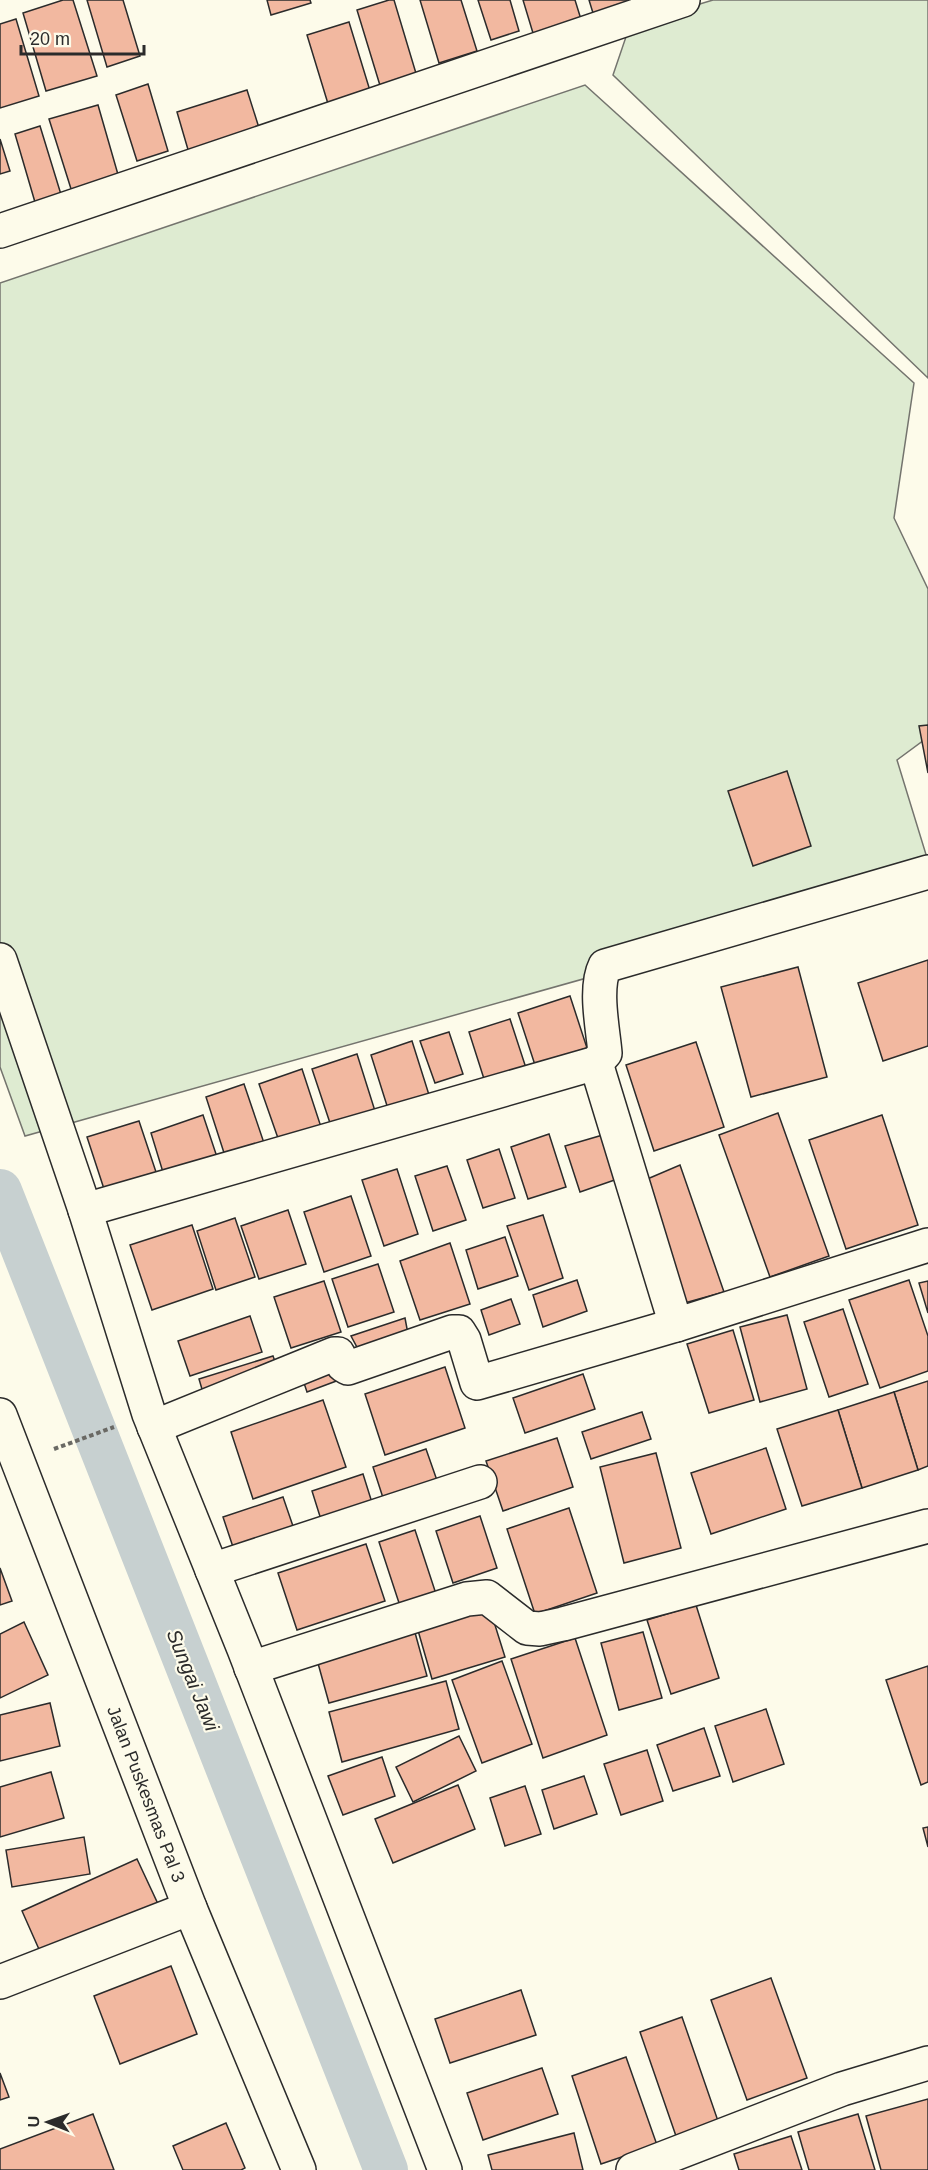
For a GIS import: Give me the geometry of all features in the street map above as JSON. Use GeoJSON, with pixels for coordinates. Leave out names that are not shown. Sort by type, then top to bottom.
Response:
{"type":"FeatureCollection","features":[{"type":"Feature","properties":{"kind":"street"},"geometry":{"type":"LineString","coordinates":[[0,231],[683,0]]}},
{"type":"Feature","properties":{"kind":"street"},"geometry":{"type":"LineString","coordinates":[[85,1210],[596,1063],[605,1053],[600,976],[605,966],[928,872]]}},
{"type":"Feature","properties":{"kind":"street"},"geometry":{"type":"LineString","coordinates":[[0,960],[85,1210],[138,1425],[212,1570],[445,2170]]}},
{"type":"Feature","properties":{"kind":"street"},"geometry":{"type":"LineString","coordinates":[[596,1063],[676,1325]]}},
{"type":"Feature","properties":{"kind":"street"},"geometry":{"type":"LineString","coordinates":[[138,1425],[334,1354],[340,1356],[343,1365],[348,1368],[452,1332],[459,1332],[464,1340],[477,1383],[676,1325],[928,1245]]}},
{"type":"Feature","properties":{"kind":"street","name":"Jalan Puskesmas Pal 3"},"geometry":{"type":"LineString","coordinates":[[0,1415],[190,1908],[299,2170]]}},
{"type":"Feature","properties":{"kind":"street"},"geometry":{"type":"LineString","coordinates":[[212,1570],[480,1482]]}},
{"type":"Feature","properties":{"kind":"street"},"geometry":{"type":"LineString","coordinates":[[251,1668],[473,1598],[487,1597],[527,1628],[540,1629],[928,1526]]}},
{"type":"Feature","properties":{"kind":"street"},"geometry":{"type":"LineString","coordinates":[[0,1982],[190,1908]]}},
{"type":"Feature","properties":{"kind":"street"},"geometry":{"type":"LineString","coordinates":[[633,2170],[842,2089],[928,2063]]}},
{"type":"Feature","properties":{"kind":"path"},"geometry":{"type":"LineString","coordinates":[[22,1468],[138,1425]]}},
{"type":"Feature","properties":{"kind":"green space"},"geometry":{"type":"Polygon","coordinates":[[[713,0],[928,0],[928,378],[613,75],[630,25],[713,0]]]}},
{"type":"Feature","properties":{"kind":"green space"},"geometry":{"type":"Polygon","coordinates":[[[585,85],[914,383],[894,518],[928,589],[928,737],[897,760],[928,861],[928,882],[25,1136],[0,1067],[0,283],[585,85]]]}},
{"type":"Feature","properties":{"kind":"building"},"geometry":{"type":"Polygon","coordinates":[[[63,0],[73,0],[97,76],[46,91],[23,13],[63,0]]]}},
{"type":"Feature","properties":{"kind":"building"},"geometry":{"type":"Polygon","coordinates":[[[87,0],[123,0],[140,56],[107,67],[87,0]]]}},
{"type":"Feature","properties":{"kind":"building"},"geometry":{"type":"Polygon","coordinates":[[[267,0],[310,0],[311,3],[271,15],[267,0]]]}},
{"type":"Feature","properties":{"kind":"building"},"geometry":{"type":"Polygon","coordinates":[[[394,0],[418,80],[382,92],[357,10],[394,0]]]}},
{"type":"Feature","properties":{"kind":"building"},"geometry":{"type":"Polygon","coordinates":[[[420,0],[461,0],[477,51],[439,63],[420,0]]]}},
{"type":"Feature","properties":{"kind":"building"},"geometry":{"type":"Polygon","coordinates":[[[478,0],[510,0],[519,31],[491,40],[478,0]]]}},
{"type":"Feature","properties":{"kind":"building"},"geometry":{"type":"Polygon","coordinates":[[[523,0],[575,0],[584,29],[536,43],[523,0]]]}},
{"type":"Feature","properties":{"kind":"building"},"geometry":{"type":"Polygon","coordinates":[[[589,0],[630,0],[630,2],[593,13],[589,0]]]}},
{"type":"Feature","properties":{"kind":"building"},"geometry":{"type":"Polygon","coordinates":[[[16,19],[39,96],[0,108],[0,24],[16,19]]]}},
{"type":"Feature","properties":{"kind":"building"},"geometry":{"type":"Polygon","coordinates":[[[349,22],[371,94],[329,107],[307,35],[349,22]]]}},
{"type":"Feature","properties":{"kind":"building"},"geometry":{"type":"Polygon","coordinates":[[[148,84],[168,151],[137,161],[116,95],[148,84]]]}},
{"type":"Feature","properties":{"kind":"building"},"geometry":{"type":"Polygon","coordinates":[[[247,90],[260,131],[189,153],[177,112],[247,90]]]}},
{"type":"Feature","properties":{"kind":"building"},"geometry":{"type":"Polygon","coordinates":[[[98,105],[119,178],[72,192],[49,119],[98,105]]]}},
{"type":"Feature","properties":{"kind":"building"},"geometry":{"type":"Polygon","coordinates":[[[40,126],[63,201],[37,209],[15,134],[40,126]]]}},
{"type":"Feature","properties":{"kind":"building"},"geometry":{"type":"Polygon","coordinates":[[[0,139],[10,171],[0,174],[0,139]]]}},
{"type":"Feature","properties":{"kind":"building"},"geometry":{"type":"Polygon","coordinates":[[[928,725],[928,773],[919,726],[928,725]]]}},
{"type":"Feature","properties":{"kind":"building"},"geometry":{"type":"Polygon","coordinates":[[[787,771],[811,846],[753,866],[728,791],[787,771]]]}},
{"type":"Feature","properties":{"kind":"building"},"geometry":{"type":"Polygon","coordinates":[[[928,960],[928,1046],[883,1061],[858,983],[928,960]]]}},
{"type":"Feature","properties":{"kind":"building"},"geometry":{"type":"Polygon","coordinates":[[[798,967],[827,1077],[751,1097],[721,987],[798,967]]]}},
{"type":"Feature","properties":{"kind":"building"},"geometry":{"type":"Polygon","coordinates":[[[570,996],[587,1048],[535,1065],[518,1013],[570,996]]]}},
{"type":"Feature","properties":{"kind":"building"},"geometry":{"type":"Polygon","coordinates":[[[510,1019],[526,1068],[485,1082],[469,1032],[510,1019]]]}},
{"type":"Feature","properties":{"kind":"building"},"geometry":{"type":"Polygon","coordinates":[[[449,1032],[463,1074],[435,1083],[420,1041],[449,1032]]]}},
{"type":"Feature","properties":{"kind":"building"},"geometry":{"type":"Polygon","coordinates":[[[412,1041],[430,1098],[389,1112],[371,1055],[412,1041]]]}},
{"type":"Feature","properties":{"kind":"building"},"geometry":{"type":"Polygon","coordinates":[[[696,1042],[724,1127],[654,1151],[626,1065],[696,1042]]]}},
{"type":"Feature","properties":{"kind":"building"},"geometry":{"type":"Polygon","coordinates":[[[357,1054],[375,1111],[331,1126],[312,1069],[357,1054]]]}},
{"type":"Feature","properties":{"kind":"building"},"geometry":{"type":"Polygon","coordinates":[[[302,1069],[321,1127],[279,1141],[259,1084],[302,1069]]]}},
{"type":"Feature","properties":{"kind":"building"},"geometry":{"type":"Polygon","coordinates":[[[244,1084],[265,1146],[226,1159],[206,1097],[244,1084]]]}},
{"type":"Feature","properties":{"kind":"building"},"geometry":{"type":"Polygon","coordinates":[[[778,1113],[829,1256],[770,1277],[719,1135],[778,1113]]]}},
{"type":"Feature","properties":{"kind":"building"},"geometry":{"type":"Polygon","coordinates":[[[203,1115],[219,1163],[166,1182],[151,1133],[203,1115]]]}},
{"type":"Feature","properties":{"kind":"building"},"geometry":{"type":"Polygon","coordinates":[[[882,1115],[918,1225],[846,1249],[809,1140],[882,1115]]]}},
{"type":"Feature","properties":{"kind":"building"},"geometry":{"type":"Polygon","coordinates":[[[139,1121],[158,1178],[106,1195],[87,1137],[139,1121]]]}},
{"type":"Feature","properties":{"kind":"building"},"geometry":{"type":"Polygon","coordinates":[[[613,1132],[629,1175],[580,1192],[565,1146],[613,1132]]]}},
{"type":"Feature","properties":{"kind":"building"},"geometry":{"type":"Polygon","coordinates":[[[549,1134],[566,1187],[528,1199],[511,1147],[549,1134]]]}},
{"type":"Feature","properties":{"kind":"building"},"geometry":{"type":"Polygon","coordinates":[[[499,1149],[515,1198],[483,1208],[467,1160],[499,1149]]]}},
{"type":"Feature","properties":{"kind":"building"},"geometry":{"type":"Polygon","coordinates":[[[680,1165],[724,1292],[681,1304],[645,1180],[680,1165]]]}},
{"type":"Feature","properties":{"kind":"building"},"geometry":{"type":"Polygon","coordinates":[[[447,1166],[466,1220],[433,1231],[415,1176],[447,1166]]]}},
{"type":"Feature","properties":{"kind":"building"},"geometry":{"type":"Polygon","coordinates":[[[397,1169],[418,1234],[384,1246],[362,1180],[397,1169]]]}},
{"type":"Feature","properties":{"kind":"building"},"geometry":{"type":"Polygon","coordinates":[[[351,1196],[371,1256],[324,1272],[304,1212],[351,1196]]]}},
{"type":"Feature","properties":{"kind":"building"},"geometry":{"type":"Polygon","coordinates":[[[288,1210],[306,1264],[259,1279],[241,1226],[288,1210]]]}},
{"type":"Feature","properties":{"kind":"building"},"geometry":{"type":"Polygon","coordinates":[[[543,1215],[563,1278],[529,1290],[507,1226],[543,1215]]]}},
{"type":"Feature","properties":{"kind":"building"},"geometry":{"type":"Polygon","coordinates":[[[235,1218],[255,1277],[216,1290],[197,1231],[235,1218]]]}},
{"type":"Feature","properties":{"kind":"building"},"geometry":{"type":"Polygon","coordinates":[[[192,1225],[213,1289],[152,1310],[130,1245],[192,1225]]]}},
{"type":"Feature","properties":{"kind":"building"},"geometry":{"type":"Polygon","coordinates":[[[505,1237],[518,1276],[478,1289],[466,1250],[505,1237]]]}},
{"type":"Feature","properties":{"kind":"building"},"geometry":{"type":"Polygon","coordinates":[[[450,1243],[470,1304],[420,1320],[400,1261],[450,1243]]]}},
{"type":"Feature","properties":{"kind":"building"},"geometry":{"type":"Polygon","coordinates":[[[378,1264],[394,1312],[348,1327],[332,1279],[378,1264]]]}},
{"type":"Feature","properties":{"kind":"building"},"geometry":{"type":"Polygon","coordinates":[[[577,1280],[587,1311],[543,1327],[533,1295],[577,1280]]]}},
{"type":"Feature","properties":{"kind":"building"},"geometry":{"type":"Polygon","coordinates":[[[909,1280],[928,1336],[928,1371],[880,1388],[849,1300],[909,1280]]]}},
{"type":"Feature","properties":{"kind":"building"},"geometry":{"type":"Polygon","coordinates":[[[324,1281],[341,1332],[291,1348],[274,1297],[324,1281]]]}},
{"type":"Feature","properties":{"kind":"building"},"geometry":{"type":"Polygon","coordinates":[[[928,1281],[928,1313],[919,1283],[928,1281]]]}},
{"type":"Feature","properties":{"kind":"building"},"geometry":{"type":"Polygon","coordinates":[[[511,1299],[520,1324],[489,1335],[481,1310],[511,1299]]]}},
{"type":"Feature","properties":{"kind":"building"},"geometry":{"type":"Polygon","coordinates":[[[843,1309],[868,1384],[829,1397],[804,1322],[843,1309]]]}},
{"type":"Feature","properties":{"kind":"building"},"geometry":{"type":"Polygon","coordinates":[[[787,1315],[807,1389],[760,1402],[740,1327],[787,1315]]]}},
{"type":"Feature","properties":{"kind":"building"},"geometry":{"type":"Polygon","coordinates":[[[250,1316],[262,1352],[190,1376],[178,1341],[250,1316]]]}},
{"type":"Feature","properties":{"kind":"building"},"geometry":{"type":"Polygon","coordinates":[[[405,1318],[408,1334],[358,1349],[351,1336],[405,1318]]]}},
{"type":"Feature","properties":{"kind":"building"},"geometry":{"type":"Polygon","coordinates":[[[733,1330],[754,1400],[709,1413],[687,1344],[733,1330]]]}},
{"type":"Feature","properties":{"kind":"building"},"geometry":{"type":"Polygon","coordinates":[[[273,1356],[279,1372],[204,1396],[199,1379],[273,1356]]]}},
{"type":"Feature","properties":{"kind":"building"},"geometry":{"type":"Polygon","coordinates":[[[332,1365],[339,1380],[307,1392],[302,1377],[332,1365]]]}},
{"type":"Feature","properties":{"kind":"building"},"geometry":{"type":"Polygon","coordinates":[[[445,1367],[465,1428],[385,1455],[365,1394],[445,1367]]]}},
{"type":"Feature","properties":{"kind":"building"},"geometry":{"type":"Polygon","coordinates":[[[583,1374],[595,1409],[525,1433],[513,1398],[583,1374]]]}},
{"type":"Feature","properties":{"kind":"building"},"geometry":{"type":"Polygon","coordinates":[[[928,1381],[928,1466],[918,1470],[894,1392],[928,1381]]]}},
{"type":"Feature","properties":{"kind":"building"},"geometry":{"type":"Polygon","coordinates":[[[894,1392],[918,1470],[862,1488],[838,1410],[894,1392]]]}},
{"type":"Feature","properties":{"kind":"building"},"geometry":{"type":"Polygon","coordinates":[[[323,1400],[346,1467],[253,1499],[231,1432],[323,1400]]]}},
{"type":"Feature","properties":{"kind":"building"},"geometry":{"type":"Polygon","coordinates":[[[838,1410],[862,1488],[802,1506],[777,1429],[838,1410]]]}},
{"type":"Feature","properties":{"kind":"building"},"geometry":{"type":"Polygon","coordinates":[[[642,1412],[651,1439],[591,1459],[582,1432],[642,1412]]]}},
{"type":"Feature","properties":{"kind":"building"},"geometry":{"type":"Polygon","coordinates":[[[557,1438],[573,1487],[503,1511],[486,1461],[557,1438]]]}},
{"type":"Feature","properties":{"kind":"building"},"geometry":{"type":"Polygon","coordinates":[[[766,1448],[786,1509],[711,1534],[691,1473],[766,1448]]]}},
{"type":"Feature","properties":{"kind":"building"},"geometry":{"type":"Polygon","coordinates":[[[426,1449],[440,1489],[386,1507],[373,1467],[426,1449]]]}},
{"type":"Feature","properties":{"kind":"building"},"geometry":{"type":"Polygon","coordinates":[[[656,1453],[681,1548],[624,1563],[600,1467],[656,1453]]]}},
{"type":"Feature","properties":{"kind":"building"},"geometry":{"type":"Polygon","coordinates":[[[363,1474],[374,1509],[323,1526],[312,1491],[363,1474]]]}},
{"type":"Feature","properties":{"kind":"building"},"geometry":{"type":"Polygon","coordinates":[[[283,1497],[295,1532],[235,1553],[223,1517],[283,1497]]]}},
{"type":"Feature","properties":{"kind":"building"},"geometry":{"type":"Polygon","coordinates":[[[569,1508],[597,1593],[535,1614],[507,1529],[569,1508]]]}},
{"type":"Feature","properties":{"kind":"building"},"geometry":{"type":"Polygon","coordinates":[[[480,1516],[497,1568],[453,1583],[436,1531],[480,1516]]]}},
{"type":"Feature","properties":{"kind":"building"},"geometry":{"type":"Polygon","coordinates":[[[415,1530],[438,1600],[402,1612],[379,1542],[415,1530]]]}},
{"type":"Feature","properties":{"kind":"building"},"geometry":{"type":"Polygon","coordinates":[[[366,1544],[385,1601],[297,1630],[278,1573],[366,1544]]]}},
{"type":"Feature","properties":{"kind":"building"},"geometry":{"type":"Polygon","coordinates":[[[0,1568],[12,1601],[0,1605],[0,1568]]]}},
{"type":"Feature","properties":{"kind":"building"},"geometry":{"type":"Polygon","coordinates":[[[696,1605],[719,1678],[671,1694],[647,1620],[696,1605]]]}},
{"type":"Feature","properties":{"kind":"building"},"geometry":{"type":"Polygon","coordinates":[[[489,1606],[505,1657],[432,1679],[417,1627],[489,1606]]]}},
{"type":"Feature","properties":{"kind":"building"},"geometry":{"type":"Polygon","coordinates":[[[24,1622],[48,1675],[0,1698],[0,1634],[24,1622]]]}},
{"type":"Feature","properties":{"kind":"building"},"geometry":{"type":"Polygon","coordinates":[[[414,1629],[427,1676],[329,1703],[316,1656],[414,1629]]]}},
{"type":"Feature","properties":{"kind":"building"},"geometry":{"type":"Polygon","coordinates":[[[643,1632],[662,1698],[619,1710],[601,1643],[643,1632]]]}},
{"type":"Feature","properties":{"kind":"building"},"geometry":{"type":"Polygon","coordinates":[[[575,1638],[607,1735],[543,1758],[511,1659],[575,1638]]]}},
{"type":"Feature","properties":{"kind":"building"},"geometry":{"type":"Polygon","coordinates":[[[502,1661],[532,1744],[482,1763],[452,1680],[502,1661]]]}},
{"type":"Feature","properties":{"kind":"building"},"geometry":{"type":"Polygon","coordinates":[[[928,1666],[928,1782],[921,1785],[886,1680],[928,1666]]]}},
{"type":"Feature","properties":{"kind":"building"},"geometry":{"type":"Polygon","coordinates":[[[446,1681],[459,1729],[342,1762],[329,1712],[446,1681]]]}},
{"type":"Feature","properties":{"kind":"building"},"geometry":{"type":"Polygon","coordinates":[[[50,1703],[60,1746],[0,1761],[0,1715],[50,1703]]]}},
{"type":"Feature","properties":{"kind":"building"},"geometry":{"type":"Polygon","coordinates":[[[766,1709],[784,1764],[733,1782],[715,1726],[766,1709]]]}},
{"type":"Feature","properties":{"kind":"building"},"geometry":{"type":"Polygon","coordinates":[[[704,1728],[720,1776],[673,1791],[657,1745],[704,1728]]]}},
{"type":"Feature","properties":{"kind":"building"},"geometry":{"type":"Polygon","coordinates":[[[459,1736],[476,1771],[413,1802],[396,1767],[459,1736]]]}},
{"type":"Feature","properties":{"kind":"building"},"geometry":{"type":"Polygon","coordinates":[[[647,1750],[663,1801],[621,1815],[604,1764],[647,1750]]]}},
{"type":"Feature","properties":{"kind":"building"},"geometry":{"type":"Polygon","coordinates":[[[382,1757],[395,1796],[343,1815],[328,1776],[382,1757]]]}},
{"type":"Feature","properties":{"kind":"building"},"geometry":{"type":"Polygon","coordinates":[[[51,1772],[64,1818],[0,1837],[0,1787],[51,1772]]]}},
{"type":"Feature","properties":{"kind":"building"},"geometry":{"type":"Polygon","coordinates":[[[584,1776],[597,1814],[554,1829],[542,1790],[584,1776]]]}},
{"type":"Feature","properties":{"kind":"building"},"geometry":{"type":"Polygon","coordinates":[[[458,1785],[475,1829],[393,1863],[375,1819],[458,1785]]]}},
{"type":"Feature","properties":{"kind":"building"},"geometry":{"type":"Polygon","coordinates":[[[525,1786],[541,1834],[505,1846],[490,1798],[525,1786]]]}},
{"type":"Feature","properties":{"kind":"building"},"geometry":{"type":"Polygon","coordinates":[[[928,1827],[928,1847],[923,1828],[928,1827]]]}},
{"type":"Feature","properties":{"kind":"building"},"geometry":{"type":"Polygon","coordinates":[[[84,1837],[90,1874],[12,1887],[6,1850],[84,1837]]]}},
{"type":"Feature","properties":{"kind":"building"},"geometry":{"type":"Polygon","coordinates":[[[137,1859],[158,1904],[42,1956],[22,1911],[137,1859]]]}},
{"type":"Feature","properties":{"kind":"building"},"geometry":{"type":"Polygon","coordinates":[[[171,1966],[197,2034],[120,2064],[94,1996],[171,1966]]]}},
{"type":"Feature","properties":{"kind":"building"},"geometry":{"type":"Polygon","coordinates":[[[771,1978],[807,2078],[747,2100],[711,2000],[771,1978]]]}},
{"type":"Feature","properties":{"kind":"building"},"geometry":{"type":"Polygon","coordinates":[[[521,1990],[536,2035],[450,2063],[435,2019],[521,1990]]]}},
{"type":"Feature","properties":{"kind":"building"},"geometry":{"type":"Polygon","coordinates":[[[682,2017],[718,2121],[676,2136],[640,2032],[682,2017]]]}},
{"type":"Feature","properties":{"kind":"building"},"geometry":{"type":"Polygon","coordinates":[[[626,2057],[657,2145],[601,2164],[572,2076],[626,2057]]]}},
{"type":"Feature","properties":{"kind":"building"},"geometry":{"type":"Polygon","coordinates":[[[542,2068],[558,2114],[483,2140],[467,2093],[542,2068]]]}},
{"type":"Feature","properties":{"kind":"building"},"geometry":{"type":"Polygon","coordinates":[[[0,2073],[9,2097],[0,2100],[0,2073]]]}},
{"type":"Feature","properties":{"kind":"building"},"geometry":{"type":"Polygon","coordinates":[[[928,2099],[928,2170],[881,2170],[866,2116],[928,2099]]]}},
{"type":"Feature","properties":{"kind":"building"},"geometry":{"type":"Polygon","coordinates":[[[93,2114],[114,2170],[0,2170],[0,2149],[93,2114]]]}},
{"type":"Feature","properties":{"kind":"building"},"geometry":{"type":"Polygon","coordinates":[[[858,2114],[875,2170],[809,2170],[798,2132],[858,2114]]]}},
{"type":"Feature","properties":{"kind":"building"},"geometry":{"type":"Polygon","coordinates":[[[226,2123],[245,2168],[241,2170],[183,2170],[173,2146],[226,2123]]]}},
{"type":"Feature","properties":{"kind":"building"},"geometry":{"type":"Polygon","coordinates":[[[574,2133],[583,2170],[492,2170],[488,2155],[574,2133]]]}},
{"type":"Feature","properties":{"kind":"building"},"geometry":{"type":"Polygon","coordinates":[[[791,2136],[802,2170],[739,2170],[734,2154],[791,2136]]]}},
{"type":"Feature","properties":{"kind":"waterway","name":"Sungai Jawi"},"geometry":{"type":"LineString","coordinates":[[0,1191],[386,2170]]}}]}
